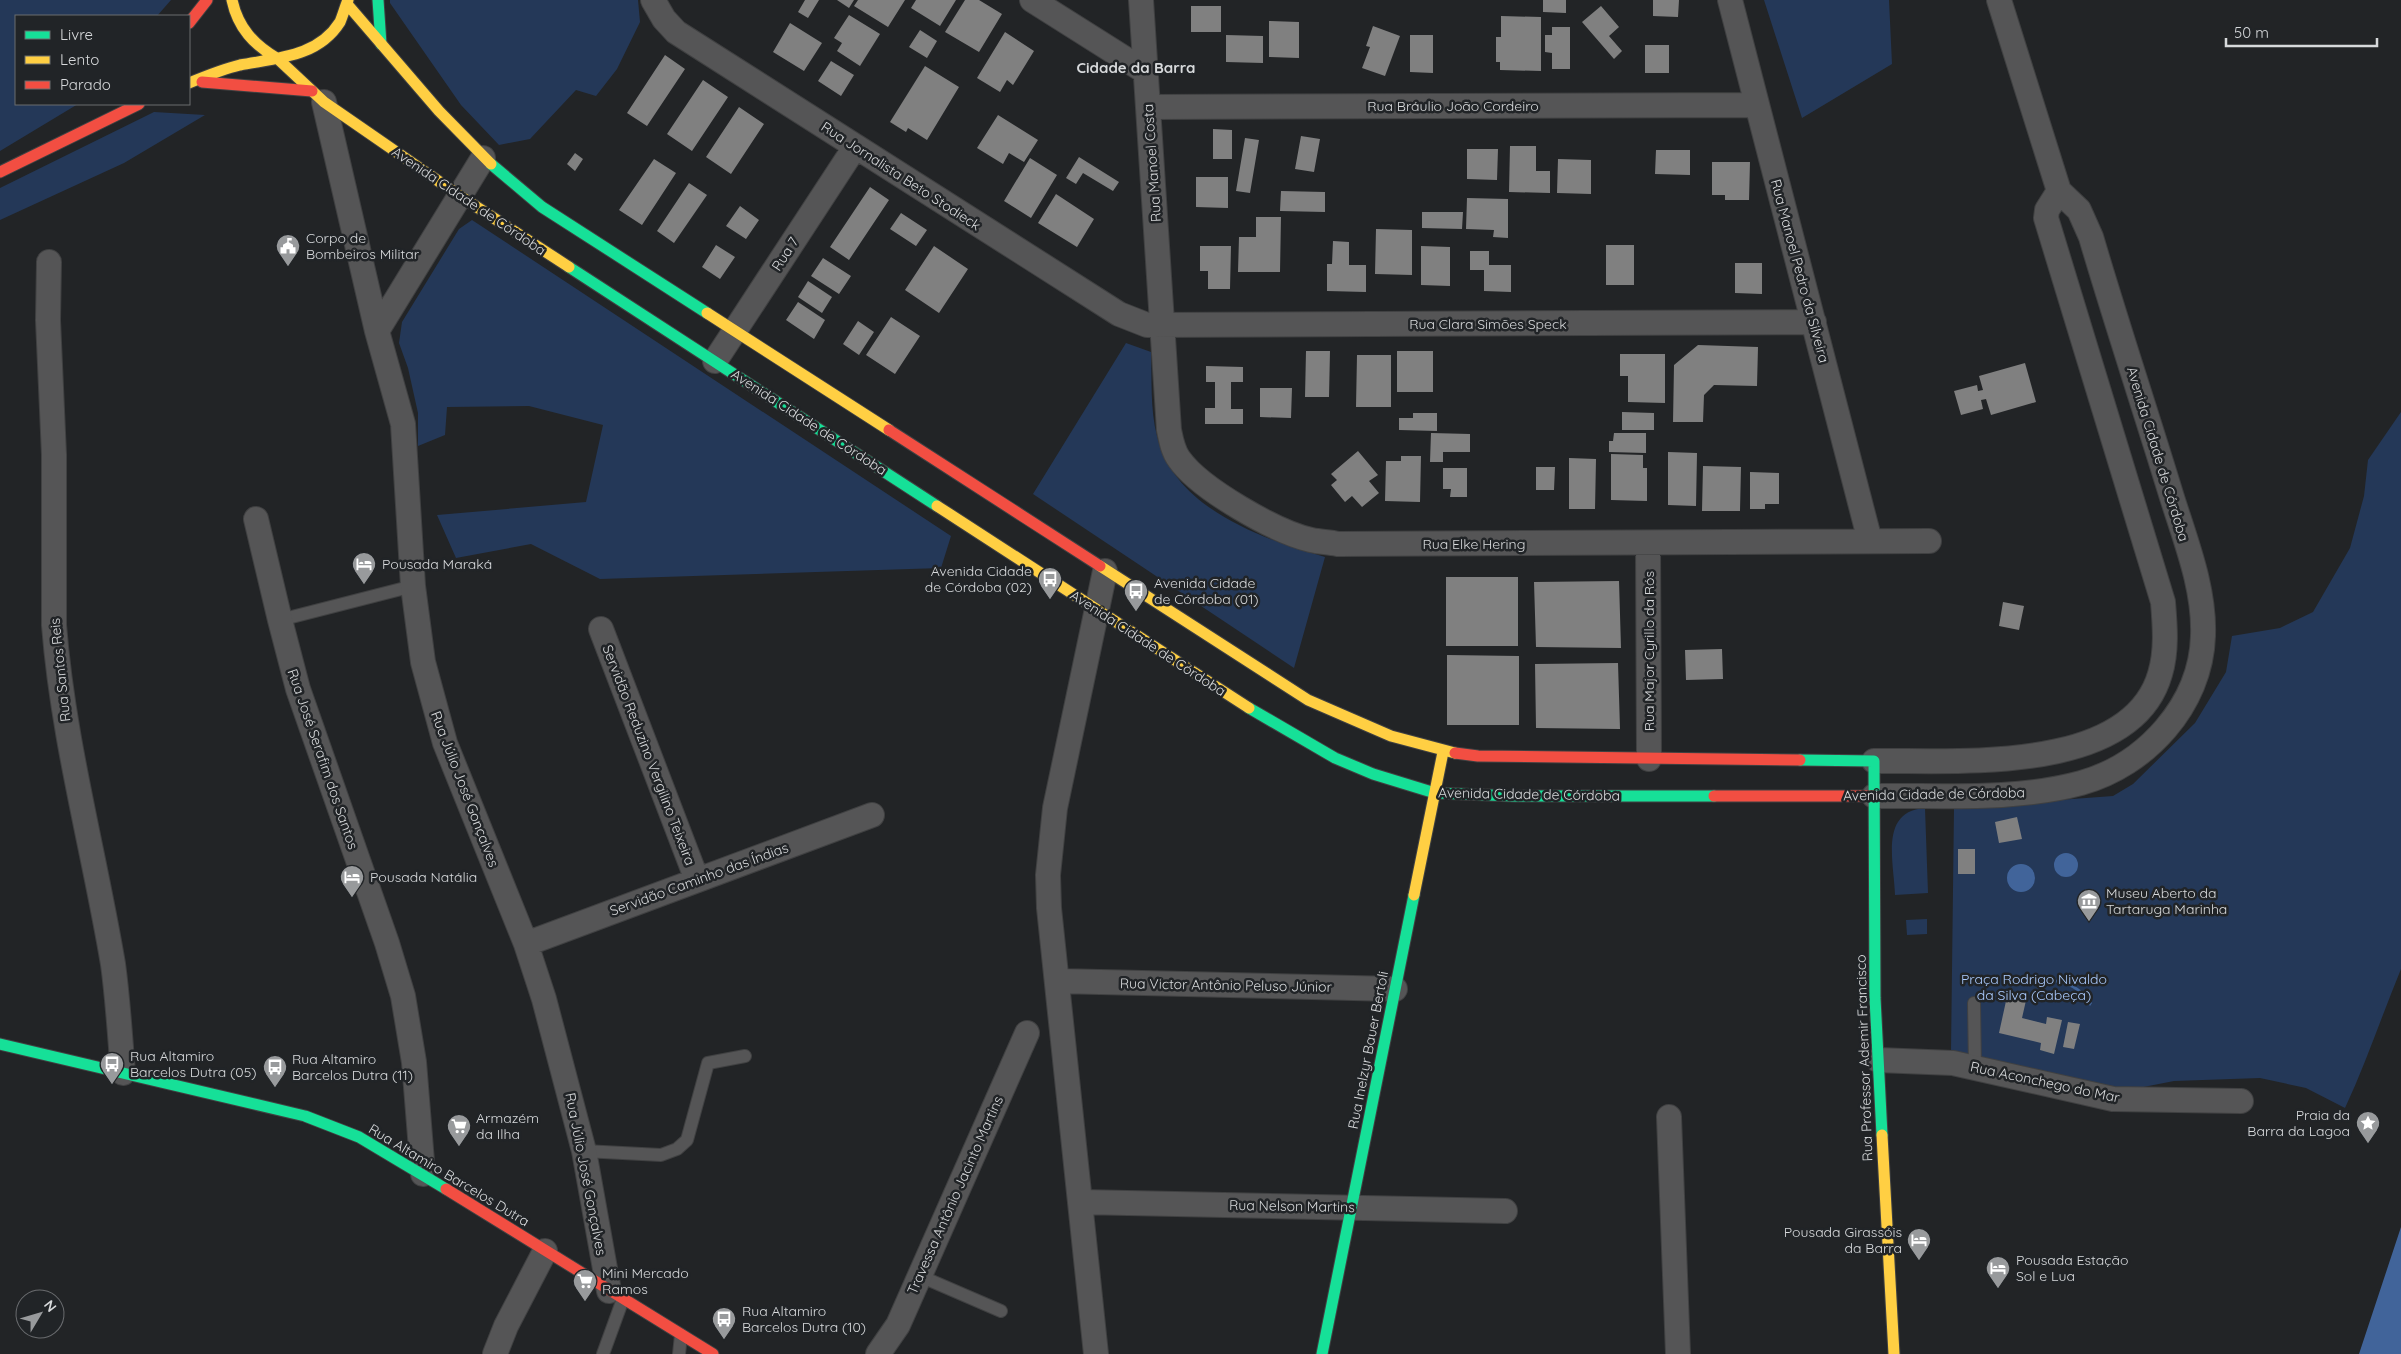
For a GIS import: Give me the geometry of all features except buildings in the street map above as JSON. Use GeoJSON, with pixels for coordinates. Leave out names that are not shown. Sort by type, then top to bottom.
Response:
{"type":"FeatureCollection","features":[{"type":"Feature","properties":{"kind":"street"},"geometry":{"type":"LineString","coordinates":[[190,22],[208,0]]}},
{"type":"Feature","properties":{"kind":"street","name":"Avenida Cidade de Córdoba"},"geometry":{"type":"LineString","coordinates":[[232,0],[233,9],[242,28],[258,46],[278,58],[318,97],[460,196],[1308,744],[1373,774],[1435,793],[1515,796],[1874,796],[2010,794],[2044,790],[2082,783],[2117,769],[2151,745],[2171,722],[2190,692],[2199,665],[2203,637],[2202,607],[2196,579],[2091,237],[2079,210],[2059,191],[1999,0]]}},
{"type":"Feature","properties":{"kind":"street"},"geometry":{"type":"LineString","coordinates":[[378,0],[381,44]]}},
{"type":"Feature","properties":{"kind":"street"},"geometry":{"type":"LineString","coordinates":[[1032,0],[1146,72]]}},
{"type":"Feature","properties":{"kind":"street","name":"Rua Manoel Costa"},"geometry":{"type":"LineString","coordinates":[[1141,0],[1163,326]]}},
{"type":"Feature","properties":{"kind":"street","name":"Rua Manoel Pedro da Silveira"},"geometry":{"type":"LineString","coordinates":[[1730,0],[1870,542]]}},
{"type":"Feature","properties":{"kind":"street"},"geometry":{"type":"LineString","coordinates":[[192,82],[245,64],[297,56],[314,48],[328,37],[340,21],[347,1]]}},
{"type":"Feature","properties":{"kind":"street"},"geometry":{"type":"LineString","coordinates":[[347,1],[381,44],[483,158],[517,189],[542,207],[1308,700],[1381,734],[1443,752],[1516,758],[1874,761],[2003,758],[2040,755],[2069,749],[2100,738],[2127,723],[2147,700],[2160,675],[2164,652],[2165,625],[2163,602],[2046,218],[2047,210],[2059,191]]}},
{"type":"Feature","properties":{"kind":"street","name":"Rua Jornalista Beto Stodieck"},"geometry":{"type":"LineString","coordinates":[[653,1],[664,19],[676,32],[855,147],[1118,314],[1147,325],[1163,326]]}},
{"type":"Feature","properties":{"kind":"street"},"geometry":{"type":"LineString","coordinates":[[192,82],[241,86],[318,97]]}},
{"type":"Feature","properties":{"kind":"street","name":"Rua Júlio José Gonçalves"},"geometry":{"type":"LineString","coordinates":[[318,97],[377,331],[404,424],[413,586],[423,662],[434,710],[526,944],[568,1082],[616,1295]]}},
{"type":"Feature","properties":{"kind":"street"},"geometry":{"type":"LineString","coordinates":[[0,172],[120,108],[134,105]]}},
{"type":"Feature","properties":{"kind":"street","name":"Rua Bráulio João Cordeiro"},"geometry":{"type":"LineString","coordinates":[[1148,107],[1758,105]]}},
{"type":"Feature","properties":{"kind":"street","name":"Rua 7"},"geometry":{"type":"LineString","coordinates":[[715,361],[855,147]]}},
{"type":"Feature","properties":{"kind":"street"},"geometry":{"type":"LineString","coordinates":[[377,331],[483,158]]}},
{"type":"Feature","properties":{"kind":"street","name":"Rua Santos Reis"},"geometry":{"type":"LineString","coordinates":[[49,262],[48,320],[54,439],[54,617],[56,657],[65,718],[113,965],[123,1073]]}},
{"type":"Feature","properties":{"kind":"street","name":"Rua Clara Simões Speck"},"geometry":{"type":"LineString","coordinates":[[1163,326],[1814,322]]}},
{"type":"Feature","properties":{"kind":"street","name":"Rua Elke Hering"},"geometry":{"type":"LineString","coordinates":[[1163,326],[1169,430],[1179,459],[1194,475],[1215,491],[1283,530],[1310,540],[1366,545],[1929,541]]}},
{"type":"Feature","properties":{"kind":"street"},"geometry":{"type":"LineString","coordinates":[[2106,410],[2141,399]]}},
{"type":"Feature","properties":{"kind":"street","name":"Rua José Serafim dos Santos"},"geometry":{"type":"LineString","coordinates":[[256,518],[280,620],[304,706],[387,943],[400,987],[414,1062],[423,1174]]}},
{"type":"Feature","properties":{"kind":"street","name":"Rua Major Cyrillo da Rós"},"geometry":{"type":"LineString","coordinates":[[1648,543],[1649,759]]}},
{"type":"Feature","properties":{"kind":"street"},"geometry":{"type":"LineString","coordinates":[[1096,1354],[1049,908],[1051,841],[1055,808],[1106,571]]}},
{"type":"Feature","properties":{"kind":"street","name":"Servidão Reduzino Vergilino Teixeira"},"geometry":{"type":"LineString","coordinates":[[601,629],[697,880]]}},
{"type":"Feature","properties":{"kind":"street"},"geometry":{"type":"LineString","coordinates":[[2127,723],[2151,745]]}},
{"type":"Feature","properties":{"kind":"street","name":"Rua Inelzyr Bauer Bertoli"},"geometry":{"type":"LineString","coordinates":[[1322,1354],[1443,752]]}},
{"type":"Feature","properties":{"kind":"street","name":"Rua Professor Ademir Francisco"},"geometry":{"type":"LineString","coordinates":[[1874,761],[1875,998],[1894,1354]]}},
{"type":"Feature","properties":{"kind":"street","name":"Servidão Caminho das Índias"},"geometry":{"type":"LineString","coordinates":[[526,944],[872,815]]}},
{"type":"Feature","properties":{"kind":"street","name":"Rua Victor Antônio Peluso Júnior"},"geometry":{"type":"LineString","coordinates":[[1057,981],[1395,989]]}},
{"type":"Feature","properties":{"kind":"street","name":"Travessa Antônio Jacinto Martins"},"geometry":{"type":"LineString","coordinates":[[878,1354],[898,1325],[1027,1033]]}},
{"type":"Feature","properties":{"kind":"street","name":"Rua Altamiro Barcelos Dutra"},"geometry":{"type":"LineString","coordinates":[[0,1044],[296,1114],[332,1125],[373,1144],[423,1174],[544,1251],[713,1354]]}},
{"type":"Feature","properties":{"kind":"street","name":"Rua Aconchego do Mar"},"geometry":{"type":"LineString","coordinates":[[1878,1060],[1953,1063],[2113,1098],[2241,1101]]}},
{"type":"Feature","properties":{"kind":"street"},"geometry":{"type":"LineString","coordinates":[[1669,1117],[1678,1354]]}},
{"type":"Feature","properties":{"kind":"street","name":"Rua Nelson Martins"},"geometry":{"type":"LineString","coordinates":[[1080,1202],[1505,1211]]}},
{"type":"Feature","properties":{"kind":"street"},"geometry":{"type":"LineString","coordinates":[[495,1354],[506,1326],[544,1251]]}},
{"type":"Feature","properties":{"kind":"lane"},"geometry":{"type":"LineString","coordinates":[[280,620],[413,586]]}},
{"type":"Feature","properties":{"kind":"lane"},"geometry":{"type":"LineString","coordinates":[[1974,1003],[1975,1067]]}},
{"type":"Feature","properties":{"kind":"lane"},"geometry":{"type":"LineString","coordinates":[[584,1151],[661,1155],[677,1149],[688,1140],[708,1063],[745,1056]]}},
{"type":"Feature","properties":{"kind":"lane"},"geometry":{"type":"LineString","coordinates":[[920,1276],[1001,1311]]}},
{"type":"Feature","properties":{"kind":"lane"},"geometry":{"type":"LineString","coordinates":[[603,1354],[616,1295]]}},
{"type":"Feature","properties":{"kind":"lane"},"geometry":{"type":"LineString","coordinates":[[679,1354],[682,1334]]}},
{"type":"Feature","properties":{"kind":"green space"},"geometry":{"type":"Polygon","coordinates":[[[0,0],[171,0],[158,15],[15,15],[15,105],[76,105],[0,151],[0,0]]]}},
{"type":"Feature","properties":{"kind":"green space"},"geometry":{"type":"Polygon","coordinates":[[[390,0],[638,0],[640,22],[617,69],[596,96],[576,90],[530,139],[499,145],[461,105],[390,3],[390,0]]]}},
{"type":"Feature","properties":{"kind":"green space"},"geometry":{"type":"Polygon","coordinates":[[[1764,0],[1889,0],[1892,64],[1802,118],[1764,0]]]}},
{"type":"Feature","properties":{"kind":"green space"},"geometry":{"type":"Polygon","coordinates":[[[154,112],[205,115],[124,163],[0,220],[0,188],[154,112]]]}},
{"type":"Feature","properties":{"kind":"green space"},"geometry":{"type":"Polygon","coordinates":[[[472,220],[951,536],[941,568],[600,579],[531,544],[456,558],[437,515],[586,502],[603,425],[529,406],[447,407],[445,435],[418,446],[418,413],[408,368],[399,343],[402,322],[459,229],[472,220]]]}},
{"type":"Feature","properties":{"kind":"green space"},"geometry":{"type":"Polygon","coordinates":[[[1126,343],[1151,352],[1152,405],[1157,436],[1167,461],[1182,483],[1201,501],[1224,517],[1249,530],[1300,550],[1325,557],[1294,668],[1033,494],[1126,343]]]}},
{"type":"Feature","properties":{"kind":"green space","name":"Praça Rodrigo Nivaldo da Silva (Cabeça)"},"geometry":{"type":"Polygon","coordinates":[[[2401,412],[2401,969],[2345,1108],[2306,1088],[2260,1078],[2174,1081],[2118,1092],[1951,1052],[1954,808],[2113,796],[2133,784],[2195,723],[2226,672],[2232,636],[2280,628],[2313,612],[2350,548],[2364,496],[2368,460],[2401,412]]]}},
{"type":"Feature","properties":{"kind":"green space"},"geometry":{"type":"Polygon","coordinates":[[[1925,808],[1928,893],[1895,895],[1892,840],[1895,828],[1901,818],[1910,811],[1925,808]]]}},
{"type":"Feature","properties":{"kind":"green space"},"geometry":{"type":"Polygon","coordinates":[[[1927,919],[1927,934],[1907,935],[1906,920],[1927,919]]]}},
{"type":"Feature","properties":{"kind":"shaded area"},"geometry":{"type":"Polygon","coordinates":[[[2066,853],[2074,857],[2078,865],[2074,873],[2066,877],[2058,873],[2054,865],[2058,857],[2066,853]]]}},
{"type":"Feature","properties":{"kind":"shaded area"},"geometry":{"type":"Polygon","coordinates":[[[2021,864],[2031,868],[2035,878],[2031,888],[2021,892],[2011,888],[2007,878],[2011,868],[2021,864]]]}},
{"type":"Feature","properties":{"kind":"shaded area"},"geometry":{"type":"Polygon","coordinates":[[[2046,979],[2060,980],[2078,988],[2092,1003],[2090,1006],[2079,993],[2067,985],[2052,982],[2036,984],[2036,981],[2046,979]]]}},
{"type":"Feature","properties":{"kind":"shaded area"},"geometry":{"type":"Polygon","coordinates":[[[2401,1227],[2401,1354],[2359,1354],[2401,1227]]]}},
{"type":"Feature","properties":{"kind":"traffic: fast"},"geometry":{"type":"LineString","coordinates":[[378,0],[381,44]]}},
{"type":"Feature","properties":{"kind":"traffic: fast"},"geometry":{"type":"LineString","coordinates":[[491,164],[542,207],[707,313]]}},
{"type":"Feature","properties":{"kind":"traffic: fast"},"geometry":{"type":"LineString","coordinates":[[569,267],[937,506]]}},
{"type":"Feature","properties":{"kind":"traffic: fast"},"geometry":{"type":"LineString","coordinates":[[1249,708],[1335,758],[1373,774],[1435,793],[1515,796],[1714,796]]}},
{"type":"Feature","properties":{"kind":"traffic: fast"},"geometry":{"type":"LineString","coordinates":[[1800,760],[1874,761],[1875,998],[1882,1135]]}},
{"type":"Feature","properties":{"kind":"traffic: fast"},"geometry":{"type":"LineString","coordinates":[[1322,1354],[1414,895]]}},
{"type":"Feature","properties":{"kind":"traffic: fast"},"geometry":{"type":"LineString","coordinates":[[0,1044],[305,1116],[359,1137],[446,1189]]}},
{"type":"Feature","properties":{"kind":"traffic: slow"},"geometry":{"type":"LineString","coordinates":[[232,0],[238,19],[248,35],[254,42],[278,59]]}},
{"type":"Feature","properties":{"kind":"traffic: slow"},"geometry":{"type":"LineString","coordinates":[[190,83],[240,65],[282,58],[308,49],[331,34],[340,22],[348,0]]}},
{"type":"Feature","properties":{"kind":"traffic: slow"},"geometry":{"type":"LineString","coordinates":[[347,4],[439,111],[491,164]]}},
{"type":"Feature","properties":{"kind":"traffic: slow"},"geometry":{"type":"LineString","coordinates":[[278,59],[324,102],[460,196],[569,267]]}},
{"type":"Feature","properties":{"kind":"traffic: slow"},"geometry":{"type":"LineString","coordinates":[[707,313],[889,430]]}},
{"type":"Feature","properties":{"kind":"traffic: slow"},"geometry":{"type":"LineString","coordinates":[[937,506],[1249,708]]}},
{"type":"Feature","properties":{"kind":"traffic: slow"},"geometry":{"type":"LineString","coordinates":[[1100,566],[1308,700],[1391,736],[1455,753]]}},
{"type":"Feature","properties":{"kind":"traffic: slow"},"geometry":{"type":"LineString","coordinates":[[1414,895],[1443,752]]}},
{"type":"Feature","properties":{"kind":"traffic: slow"},"geometry":{"type":"LineString","coordinates":[[1882,1135],[1894,1354]]}},
{"type":"Feature","properties":{"kind":"traffic: jam"},"geometry":{"type":"LineString","coordinates":[[190,22],[207,0]]}},
{"type":"Feature","properties":{"kind":"traffic: jam"},"geometry":{"type":"LineString","coordinates":[[202,82],[312,91]]}},
{"type":"Feature","properties":{"kind":"traffic: jam"},"geometry":{"type":"LineString","coordinates":[[0,172],[137,105]]}},
{"type":"Feature","properties":{"kind":"traffic: jam"},"geometry":{"type":"LineString","coordinates":[[889,430],[1100,566]]}},
{"type":"Feature","properties":{"kind":"traffic: jam"},"geometry":{"type":"LineString","coordinates":[[1455,753],[1478,756],[1800,760]]}},
{"type":"Feature","properties":{"kind":"traffic: jam"},"geometry":{"type":"LineString","coordinates":[[1714,796],[1874,796]]}},
{"type":"Feature","properties":{"kind":"traffic: jam"},"geometry":{"type":"LineString","coordinates":[[446,1189],[713,1354]]}},
{"type":"Feature","properties":{"kind":"place","name":"Corpo de Bombeiros Militar"},"geometry":{"type":"Point","coordinates":[288,267]}},
{"type":"Feature","properties":{"kind":"place","name":"Pousada Maraká"},"geometry":{"type":"Point","coordinates":[364,585]}},
{"type":"Feature","properties":{"kind":"place","name":"Avenida Cidade de Córdoba (02)"},"geometry":{"type":"Point","coordinates":[1050,600]}},
{"type":"Feature","properties":{"kind":"place","name":"Avenida Cidade de Córdoba (01)"},"geometry":{"type":"Point","coordinates":[1136,612]}},
{"type":"Feature","properties":{"kind":"place","name":"Pousada Natália"},"geometry":{"type":"Point","coordinates":[352,898]}},
{"type":"Feature","properties":{"kind":"place","name":"Museu Aberto da Tartaruga Marinha"},"geometry":{"type":"Point","coordinates":[2089,922]}},
{"type":"Feature","properties":{"kind":"place","name":"Rua Altamiro Barcelos Dutra (05)"},"geometry":{"type":"Point","coordinates":[112,1085]}},
{"type":"Feature","properties":{"kind":"place","name":"Rua Altamiro Barcelos Dutra (11)"},"geometry":{"type":"Point","coordinates":[275,1088]}},
{"type":"Feature","properties":{"kind":"place","name":"Praia da Barra da Lagoa"},"geometry":{"type":"Point","coordinates":[2368,1144]}},
{"type":"Feature","properties":{"kind":"place","name":"Armazém da Ilha"},"geometry":{"type":"Point","coordinates":[459,1147]}},
{"type":"Feature","properties":{"kind":"place","name":"Pousada Girassóis da Barra"},"geometry":{"type":"Point","coordinates":[1919,1261]}},
{"type":"Feature","properties":{"kind":"place","name":"Pousada Estação Sol e Lua"},"geometry":{"type":"Point","coordinates":[1998,1289]}},
{"type":"Feature","properties":{"kind":"place","name":"Mini Mercado Ramos"},"geometry":{"type":"Point","coordinates":[585,1302]}},
{"type":"Feature","properties":{"kind":"place","name":"Rua Altamiro Barcelos Dutra (10)"},"geometry":{"type":"Point","coordinates":[724,1340]}},
{"type":"Feature","properties":{"kind":"district","name":"Cidade da Barra"},"geometry":{"type":"Point","coordinates":[1136,68]}}]}
